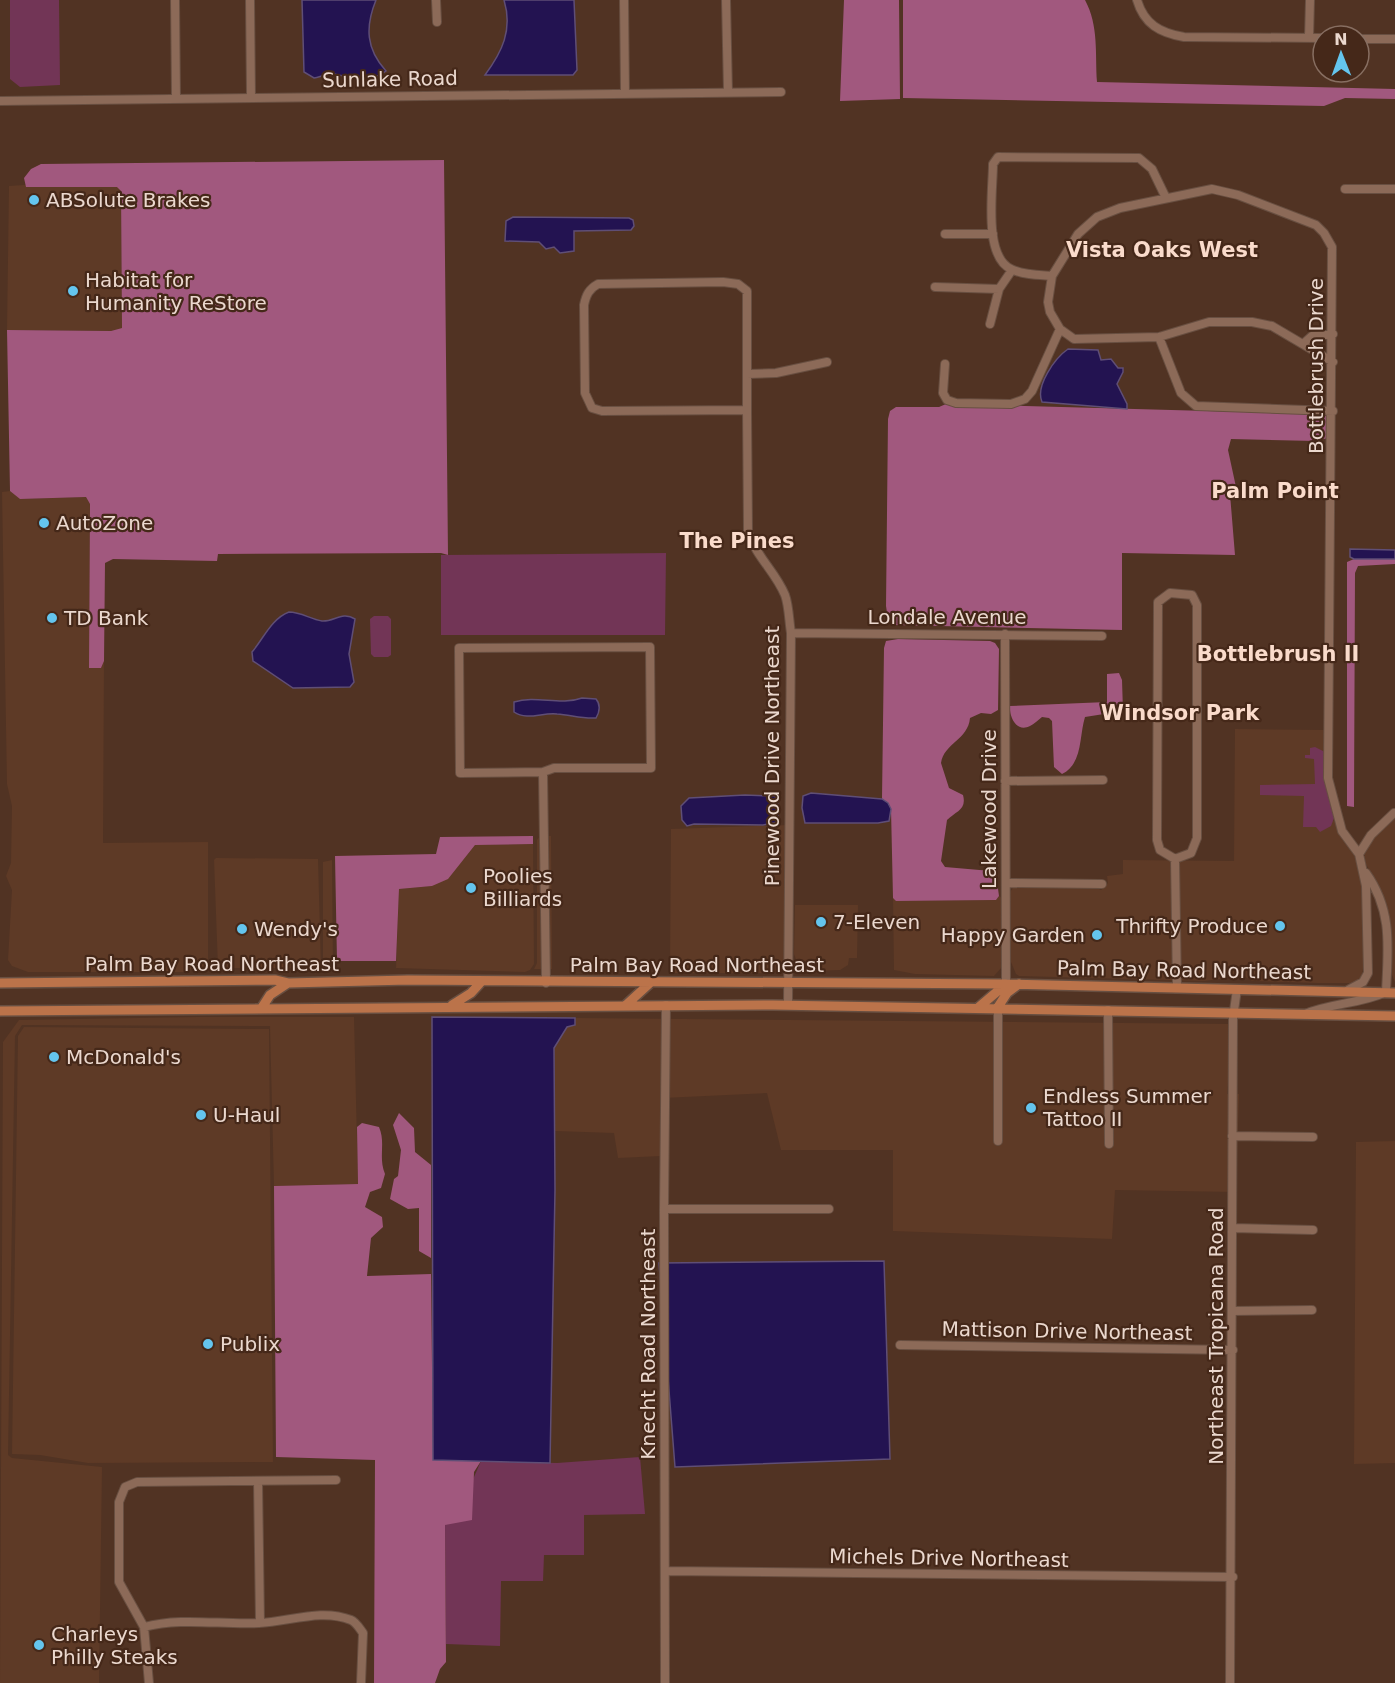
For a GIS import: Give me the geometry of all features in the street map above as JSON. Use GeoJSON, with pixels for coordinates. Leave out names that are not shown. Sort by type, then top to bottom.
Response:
{"type":"FeatureCollection","features":[{"type":"Feature","properties":{"kind":"main road","name":"Palm Bay Road Northeast"},"geometry":{"type":"LineString","coordinates":[[0,983],[275,980],[288,983],[1019,984],[1391,992]]}},
{"type":"Feature","properties":{"kind":"main road"},"geometry":{"type":"LineString","coordinates":[[450,1006],[471,993],[481,982]]}},
{"type":"Feature","properties":{"kind":"main road"},"geometry":{"type":"LineString","coordinates":[[261,1009],[270,995],[288,983]]}},
{"type":"Feature","properties":{"kind":"main road"},"geometry":{"type":"LineString","coordinates":[[626,1005],[650,983]]}},
{"type":"Feature","properties":{"kind":"main road"},"geometry":{"type":"LineString","coordinates":[[979,1007],[1006,984]]}},
{"type":"Feature","properties":{"kind":"main road"},"geometry":{"type":"LineString","coordinates":[[998,1007],[1007,993],[1019,984]]}},
{"type":"Feature","properties":{"kind":"main road","name":"Palm Bay Road Northeast"},"geometry":{"type":"LineString","coordinates":[[0,1011],[789,1005],[998,1007],[1233,1015],[1394,1015]]}},
{"type":"Feature","properties":{"kind":"street"},"geometry":{"type":"LineString","coordinates":[[175,0],[176,98]]}},
{"type":"Feature","properties":{"kind":"street"},"geometry":{"type":"LineString","coordinates":[[250,0],[251,97]]}},
{"type":"Feature","properties":{"kind":"street"},"geometry":{"type":"LineString","coordinates":[[436,0],[437,22]]}},
{"type":"Feature","properties":{"kind":"street"},"geometry":{"type":"LineString","coordinates":[[624,0],[625,93]]}},
{"type":"Feature","properties":{"kind":"street"},"geometry":{"type":"LineString","coordinates":[[726,0],[728,92]]}},
{"type":"Feature","properties":{"kind":"street"},"geometry":{"type":"LineString","coordinates":[[1137,0],[1150,24],[1168,35],[1309,38],[1310,0]]}},
{"type":"Feature","properties":{"kind":"street"},"geometry":{"type":"LineString","coordinates":[[1371,39],[1395,39]]}},
{"type":"Feature","properties":{"kind":"street","name":"Sunlake Road"},"geometry":{"type":"LineString","coordinates":[[0,101],[781,92]]}},
{"type":"Feature","properties":{"kind":"street"},"geometry":{"type":"LineString","coordinates":[[1166,198],[1152,169],[1139,158],[1002,156],[993,164],[993,234],[998,258],[1012,270],[1052,276],[1048,302],[1050,312],[1060,328],[1074,339],[1159,337],[1209,322],[1236,321],[1272,326],[1333,362]]}},
{"type":"Feature","properties":{"kind":"street","name":"Bottlebrush Drive"},"geometry":{"type":"LineString","coordinates":[[1052,276],[1087,225],[1120,208],[1212,189],[1238,195],[1316,225],[1332,247],[1333,411],[1328,778],[1342,831],[1359,854],[1365,872],[1383,902],[1387,925],[1391,992]]}},
{"type":"Feature","properties":{"kind":"street"},"geometry":{"type":"LineString","coordinates":[[1345,189],[1395,189]]}},
{"type":"Feature","properties":{"kind":"street"},"geometry":{"type":"LineString","coordinates":[[945,234],[993,234]]}},
{"type":"Feature","properties":{"kind":"street"},"geometry":{"type":"LineString","coordinates":[[990,324],[999,288],[1012,270]]}},
{"type":"Feature","properties":{"kind":"street","name":"Pinewood Drive Northeast"},"geometry":{"type":"LineString","coordinates":[[747,410],[602,411],[592,408],[585,393],[584,305],[586,295],[598,284],[723,282],[738,285],[747,291],[748,532],[754,551],[775,576],[786,597],[791,633],[789,1005]]}},
{"type":"Feature","properties":{"kind":"street"},"geometry":{"type":"LineString","coordinates":[[934,287],[999,288]]}},
{"type":"Feature","properties":{"kind":"street"},"geometry":{"type":"LineString","coordinates":[[945,364],[943,393],[947,400],[956,403],[1016,403],[1025,399],[1032,391],[1060,328]]}},
{"type":"Feature","properties":{"kind":"street"},"geometry":{"type":"LineString","coordinates":[[1303,344],[1312,336],[1333,334]]}},
{"type":"Feature","properties":{"kind":"street"},"geometry":{"type":"LineString","coordinates":[[1159,337],[1182,393],[1196,406],[1333,411]]}},
{"type":"Feature","properties":{"kind":"street"},"geometry":{"type":"LineString","coordinates":[[747,374],[776,373],[827,362]]}},
{"type":"Feature","properties":{"kind":"street"},"geometry":{"type":"LineString","coordinates":[[1170,593],[1186,593],[1192,595],[1197,605],[1197,838],[1191,853],[1175,859],[1160,850],[1157,840],[1158,602],[1170,593]]}},
{"type":"Feature","properties":{"kind":"street","name":"Londale Avenue"},"geometry":{"type":"LineString","coordinates":[[791,633],[1102,636]]}},
{"type":"Feature","properties":{"kind":"street","name":"Lakewood Drive"},"geometry":{"type":"LineString","coordinates":[[1005,634],[1006,984]]}},
{"type":"Feature","properties":{"kind":"street"},"geometry":{"type":"LineString","coordinates":[[650,647],[651,768],[554,768],[543,772],[460,773],[459,648],[650,647]]}},
{"type":"Feature","properties":{"kind":"street"},"geometry":{"type":"LineString","coordinates":[[543,772],[546,983]]}},
{"type":"Feature","properties":{"kind":"street"},"geometry":{"type":"LineString","coordinates":[[1005,781],[1103,780]]}},
{"type":"Feature","properties":{"kind":"street"},"geometry":{"type":"LineString","coordinates":[[1359,854],[1371,835],[1395,813]]}},
{"type":"Feature","properties":{"kind":"street"},"geometry":{"type":"LineString","coordinates":[[1175,859],[1177,988]]}},
{"type":"Feature","properties":{"kind":"street","name":"Bottlebrush Drive"},"geometry":{"type":"LineString","coordinates":[[1345,991],[1356,988],[1368,973],[1365,872]]}},
{"type":"Feature","properties":{"kind":"street"},"geometry":{"type":"LineString","coordinates":[[1006,883],[1102,884]]}},
{"type":"Feature","properties":{"kind":"street","name":"Northeast Tropicana Road"},"geometry":{"type":"LineString","coordinates":[[1230,1683],[1233,1577],[1233,1015],[1237,989]]}},
{"type":"Feature","properties":{"kind":"street"},"geometry":{"type":"LineString","coordinates":[[1301,1016],[1324,1006],[1368,1000],[1391,992]]}},
{"type":"Feature","properties":{"kind":"street","name":"Knecht Road Northeast"},"geometry":{"type":"LineString","coordinates":[[665,1683],[666,1005]]}},
{"type":"Feature","properties":{"kind":"street"},"geometry":{"type":"LineString","coordinates":[[998,1007],[998,1141]]}},
{"type":"Feature","properties":{"kind":"street"},"geometry":{"type":"LineString","coordinates":[[1108,1010],[1109,1144]]}},
{"type":"Feature","properties":{"kind":"street"},"geometry":{"type":"LineString","coordinates":[[1232,1136],[1313,1137]]}},
{"type":"Feature","properties":{"kind":"street"},"geometry":{"type":"LineString","coordinates":[[664,1209],[829,1209]]}},
{"type":"Feature","properties":{"kind":"street"},"geometry":{"type":"LineString","coordinates":[[1233,1228],[1313,1230]]}},
{"type":"Feature","properties":{"kind":"street"},"geometry":{"type":"LineString","coordinates":[[1233,1311],[1312,1310]]}},
{"type":"Feature","properties":{"kind":"street","name":"Mattison Drive Northeast"},"geometry":{"type":"LineString","coordinates":[[900,1345],[1233,1350]]}},
{"type":"Feature","properties":{"kind":"street"},"geometry":{"type":"LineString","coordinates":[[149,1683],[144,1627],[119,1582],[119,1502],[125,1487],[137,1482],[336,1480]]}},
{"type":"Feature","properties":{"kind":"street"},"geometry":{"type":"LineString","coordinates":[[258,1481],[260,1623]]}},
{"type":"Feature","properties":{"kind":"street","name":"Michels Drive Northeast"},"geometry":{"type":"LineString","coordinates":[[666,1571],[1233,1577]]}},
{"type":"Feature","properties":{"kind":"street"},"geometry":{"type":"LineString","coordinates":[[144,1627],[166,1621],[260,1623],[312,1616],[331,1616],[353,1620],[363,1633],[361,1683]]}},
{"type":"Feature","properties":{"kind":"shaded area"},"geometry":{"type":"Polygon","coordinates":[[[10,0],[59,0],[60,85],[20,87],[10,79],[10,0]]]}},
{"type":"Feature","properties":{"kind":"shaded area"},"geometry":{"type":"Polygon","coordinates":[[[302,0],[376,0],[370,19],[369,37],[374,54],[386,71],[367,78],[332,74],[314,78],[304,72],[302,0]]]}},
{"type":"Feature","properties":{"kind":"shaded area"},"geometry":{"type":"Polygon","coordinates":[[[504,0],[574,0],[577,70],[573,75],[485,75],[504,40],[507,21],[504,0]]]}},
{"type":"Feature","properties":{"kind":"shaded area"},"geometry":{"type":"Polygon","coordinates":[[[844,0],[899,0],[900,99],[840,101],[844,0]]]}},
{"type":"Feature","properties":{"kind":"shaded area"},"geometry":{"type":"Polygon","coordinates":[[[903,0],[1085,0],[1094,30],[1097,82],[1395,89],[1395,99],[1345,98],[1324,106],[903,98],[903,0]]]}},
{"type":"Feature","properties":{"kind":"shaded area"},"geometry":{"type":"Polygon","coordinates":[[[444,160],[448,555],[441,553],[218,554],[217,561],[113,559],[105,563],[104,661],[101,668],[89,668],[90,504],[86,497],[20,499],[10,491],[7,330],[111,331],[122,328],[121,191],[117,187],[26,187],[24,178],[31,169],[41,164],[444,160]]]}},
{"type":"Feature","properties":{"kind":"shaded area"},"geometry":{"type":"Polygon","coordinates":[[[9,186],[118,187],[121,191],[122,328],[111,331],[7,330],[9,186]]]}},
{"type":"Feature","properties":{"kind":"shaded area"},"geometry":{"type":"Polygon","coordinates":[[[513,217],[629,218],[633,220],[634,226],[631,230],[574,231],[574,251],[560,253],[554,247],[546,249],[539,242],[505,241],[506,221],[513,217]]]}},
{"type":"Feature","properties":{"kind":"shaded area"},"geometry":{"type":"Polygon","coordinates":[[[1068,349],[1098,350],[1101,360],[1111,359],[1118,368],[1123,368],[1117,384],[1127,404],[1127,409],[1042,402],[1041,388],[1044,381],[1057,359],[1068,349]]]}},
{"type":"Feature","properties":{"kind":"shaded area"},"geometry":{"type":"Polygon","coordinates":[[[946,404],[1322,414],[1328,417],[1328,438],[1315,441],[1231,439],[1228,450],[1236,487],[1230,494],[1235,555],[1122,553],[1122,630],[894,625],[888,619],[886,606],[888,419],[890,411],[896,407],[939,407],[946,404]]]}},
{"type":"Feature","properties":{"kind":"shaded area"},"geometry":{"type":"Polygon","coordinates":[[[10,491],[21,499],[86,497],[90,504],[89,668],[101,668],[104,661],[103,843],[208,842],[208,963],[206,966],[193,968],[186,972],[28,972],[12,966],[8,960],[12,890],[6,876],[11,863],[12,806],[7,784],[2,492],[10,491]]]}},
{"type":"Feature","properties":{"kind":"shaded area"},"geometry":{"type":"Polygon","coordinates":[[[1350,549],[1395,550],[1395,559],[1354,559],[1350,557],[1350,549]]]}},
{"type":"Feature","properties":{"kind":"shaded area"},"geometry":{"type":"Polygon","coordinates":[[[666,553],[665,635],[441,635],[441,555],[666,553]]]}},
{"type":"Feature","properties":{"kind":"shaded area"},"geometry":{"type":"Polygon","coordinates":[[[1354,559],[1395,559],[1395,564],[1358,566],[1355,573],[1354,807],[1347,806],[1347,562],[1354,559]]]}},
{"type":"Feature","properties":{"kind":"shaded area"},"geometry":{"type":"Polygon","coordinates":[[[289,612],[322,621],[342,616],[355,619],[349,654],[354,682],[350,687],[293,688],[253,661],[252,652],[268,629],[277,619],[289,612]]]}},
{"type":"Feature","properties":{"kind":"shaded area"},"geometry":{"type":"Polygon","coordinates":[[[374,616],[388,616],[391,619],[391,655],[388,657],[374,657],[371,654],[370,619],[374,616]]]}},
{"type":"Feature","properties":{"kind":"shaded area"},"geometry":{"type":"Polygon","coordinates":[[[898,639],[990,641],[995,643],[999,649],[998,710],[991,714],[981,713],[970,718],[965,732],[943,756],[941,763],[949,788],[963,795],[964,800],[960,810],[947,820],[941,861],[945,867],[991,871],[996,874],[999,896],[996,900],[896,901],[893,898],[891,809],[882,799],[884,648],[886,641],[898,639]]]}},
{"type":"Feature","properties":{"kind":"shaded area"},"geometry":{"type":"Polygon","coordinates":[[[1119,673],[1122,680],[1123,711],[1085,717],[1077,757],[1074,764],[1062,774],[1054,767],[1052,721],[1042,717],[1025,728],[1017,725],[1012,719],[1010,706],[1107,702],[1107,674],[1119,673]]]}},
{"type":"Feature","properties":{"kind":"shaded area"},"geometry":{"type":"Polygon","coordinates":[[[582,698],[598,701],[599,708],[596,718],[562,714],[524,716],[514,712],[514,702],[523,700],[565,701],[582,698]]]}},
{"type":"Feature","properties":{"kind":"shaded area"},"geometry":{"type":"Polygon","coordinates":[[[1235,729],[1327,730],[1329,802],[1334,821],[1352,848],[1363,884],[1364,964],[1361,979],[1355,983],[1317,983],[1252,981],[1244,976],[1204,981],[1019,976],[1016,974],[1011,962],[1010,892],[1015,885],[1093,886],[1101,890],[1108,883],[1107,876],[1123,874],[1123,860],[1234,861],[1235,729]]]}},
{"type":"Feature","properties":{"kind":"shaded area"},"geometry":{"type":"Polygon","coordinates":[[[1315,747],[1327,753],[1327,786],[1334,818],[1331,826],[1320,832],[1316,827],[1303,827],[1304,796],[1260,795],[1260,785],[1315,784],[1314,759],[1305,758],[1305,755],[1310,755],[1310,748],[1315,747]]]}},
{"type":"Feature","properties":{"kind":"shaded area"},"geometry":{"type":"Polygon","coordinates":[[[811,793],[882,799],[891,809],[889,821],[805,823],[802,808],[803,796],[811,793]]]}},
{"type":"Feature","properties":{"kind":"shaded area"},"geometry":{"type":"Polygon","coordinates":[[[775,796],[778,804],[778,822],[763,825],[694,824],[687,826],[682,820],[681,806],[689,798],[775,796]]]}},
{"type":"Feature","properties":{"kind":"shaded area"},"geometry":{"type":"Polygon","coordinates":[[[1393,818],[1395,819],[1395,982],[1392,975],[1390,921],[1386,902],[1366,864],[1364,854],[1369,840],[1393,818]]]}},
{"type":"Feature","properties":{"kind":"shaded area"},"geometry":{"type":"Polygon","coordinates":[[[788,825],[785,958],[781,966],[772,973],[670,973],[671,829],[788,825]]]}},
{"type":"Feature","properties":{"kind":"shaded area"},"geometry":{"type":"Polygon","coordinates":[[[533,836],[533,844],[475,845],[448,879],[432,886],[399,889],[396,961],[337,961],[335,856],[436,854],[440,837],[533,836]]]}},
{"type":"Feature","properties":{"kind":"shaded area"},"geometry":{"type":"Polygon","coordinates":[[[540,836],[551,836],[552,969],[534,969],[537,963],[537,840],[540,836]]]}},
{"type":"Feature","properties":{"kind":"shaded area"},"geometry":{"type":"Polygon","coordinates":[[[533,844],[534,964],[530,970],[525,972],[396,968],[399,889],[432,886],[463,860],[475,845],[533,844]]]}},
{"type":"Feature","properties":{"kind":"shaded area"},"geometry":{"type":"Polygon","coordinates":[[[216,858],[318,859],[321,968],[218,968],[214,860],[216,858]]]}},
{"type":"Feature","properties":{"kind":"shaded area"},"geometry":{"type":"Polygon","coordinates":[[[332,860],[333,970],[323,970],[323,862],[332,860]]]}},
{"type":"Feature","properties":{"kind":"shaded area"},"geometry":{"type":"Polygon","coordinates":[[[999,896],[1002,898],[1002,967],[994,976],[915,974],[894,970],[893,898],[896,901],[996,900],[999,896]]]}},
{"type":"Feature","properties":{"kind":"shaded area"},"geometry":{"type":"Polygon","coordinates":[[[795,905],[858,905],[857,958],[849,958],[848,965],[840,970],[810,971],[798,965],[794,954],[795,905]]]}},
{"type":"Feature","properties":{"kind":"shaded area"},"geometry":{"type":"Polygon","coordinates":[[[354,1017],[358,1184],[274,1186],[270,1026],[22,1025],[15,1036],[8,1455],[12,1458],[102,1467],[99,1683],[0,1683],[3,1042],[19,1020],[354,1017]]]}},
{"type":"Feature","properties":{"kind":"shaded area"},"geometry":{"type":"Polygon","coordinates":[[[432,1017],[575,1018],[575,1025],[567,1027],[554,1048],[555,1190],[550,1463],[433,1460],[432,1017]]]}},
{"type":"Feature","properties":{"kind":"shaded area"},"geometry":{"type":"Polygon","coordinates":[[[575,1018],[1232,1024],[1227,1094],[1239,1094],[1236,1192],[1115,1190],[1112,1239],[893,1231],[893,1150],[781,1150],[767,1093],[663,1098],[661,1156],[618,1158],[614,1133],[555,1131],[554,1047],[567,1026],[575,1024],[575,1018]]]}},
{"type":"Feature","properties":{"kind":"shaded area"},"geometry":{"type":"Polygon","coordinates":[[[24,1027],[269,1029],[273,1462],[88,1463],[40,1455],[12,1454],[18,1036],[24,1027]]]}},
{"type":"Feature","properties":{"kind":"shaded area"},"geometry":{"type":"Polygon","coordinates":[[[399,1113],[414,1128],[415,1152],[431,1165],[431,1258],[419,1251],[419,1208],[408,1209],[390,1199],[394,1179],[398,1176],[401,1150],[393,1125],[399,1113]]]}},
{"type":"Feature","properties":{"kind":"shaded area"},"geometry":{"type":"Polygon","coordinates":[[[362,1123],[379,1127],[385,1174],[381,1188],[370,1192],[365,1207],[382,1217],[383,1227],[371,1238],[367,1276],[431,1274],[433,1460],[481,1461],[474,1472],[472,1520],[445,1525],[446,1662],[440,1669],[435,1683],[374,1683],[375,1460],[276,1457],[274,1186],[358,1184],[357,1127],[362,1123]]]}},
{"type":"Feature","properties":{"kind":"shaded area"},"geometry":{"type":"Polygon","coordinates":[[[1395,1141],[1395,1463],[1354,1464],[1356,1142],[1395,1141]]]}},
{"type":"Feature","properties":{"kind":"shaded area"},"geometry":{"type":"Polygon","coordinates":[[[884,1261],[890,1459],[675,1467],[659,1263],[884,1261]]]}},
{"type":"Feature","properties":{"kind":"shaded area"},"geometry":{"type":"Polygon","coordinates":[[[640,1457],[645,1514],[584,1515],[584,1555],[544,1555],[543,1581],[501,1581],[500,1646],[446,1644],[445,1525],[481,1461],[557,1463],[640,1457]]]}},
{"type":"Feature","properties":{"kind":"place","name":"ABSolute Brakes"},"geometry":{"type":"Point","coordinates":[34,200]}},
{"type":"Feature","properties":{"kind":"place","name":"Habitat for Humanity ReStore"},"geometry":{"type":"Point","coordinates":[73,291]}},
{"type":"Feature","properties":{"kind":"place","name":"AutoZone"},"geometry":{"type":"Point","coordinates":[44,523]}},
{"type":"Feature","properties":{"kind":"place","name":"TD Bank"},"geometry":{"type":"Point","coordinates":[52,618]}},
{"type":"Feature","properties":{"kind":"place","name":"Poolies Billiards"},"geometry":{"type":"Point","coordinates":[471,888]}},
{"type":"Feature","properties":{"kind":"place","name":"7-Eleven"},"geometry":{"type":"Point","coordinates":[821,922]}},
{"type":"Feature","properties":{"kind":"place","name":"Thrifty Produce"},"geometry":{"type":"Point","coordinates":[1280,926]}},
{"type":"Feature","properties":{"kind":"place","name":"Wendy's"},"geometry":{"type":"Point","coordinates":[242,929]}},
{"type":"Feature","properties":{"kind":"place","name":"Happy Garden"},"geometry":{"type":"Point","coordinates":[1097,935]}},
{"type":"Feature","properties":{"kind":"place","name":"McDonald's"},"geometry":{"type":"Point","coordinates":[54,1057]}},
{"type":"Feature","properties":{"kind":"place","name":"Endless Summer Tattoo II"},"geometry":{"type":"Point","coordinates":[1031,1108]}},
{"type":"Feature","properties":{"kind":"place","name":"U-Haul"},"geometry":{"type":"Point","coordinates":[201,1115]}},
{"type":"Feature","properties":{"kind":"place","name":"Publix"},"geometry":{"type":"Point","coordinates":[208,1344]}},
{"type":"Feature","properties":{"kind":"place","name":"Charleys Philly Steaks"},"geometry":{"type":"Point","coordinates":[39,1645]}},
{"type":"Feature","properties":{"kind":"district","name":"Vista Oaks West"},"geometry":{"type":"Point","coordinates":[1162,250]}},
{"type":"Feature","properties":{"kind":"district","name":"Palm Point"},"geometry":{"type":"Point","coordinates":[1275,491]}},
{"type":"Feature","properties":{"kind":"district","name":"The Pines"},"geometry":{"type":"Point","coordinates":[737,541]}},
{"type":"Feature","properties":{"kind":"district","name":"Bottlebrush II"},"geometry":{"type":"Point","coordinates":[1278,654]}},
{"type":"Feature","properties":{"kind":"district","name":"Windsor Park"},"geometry":{"type":"Point","coordinates":[1180,713]}}]}
